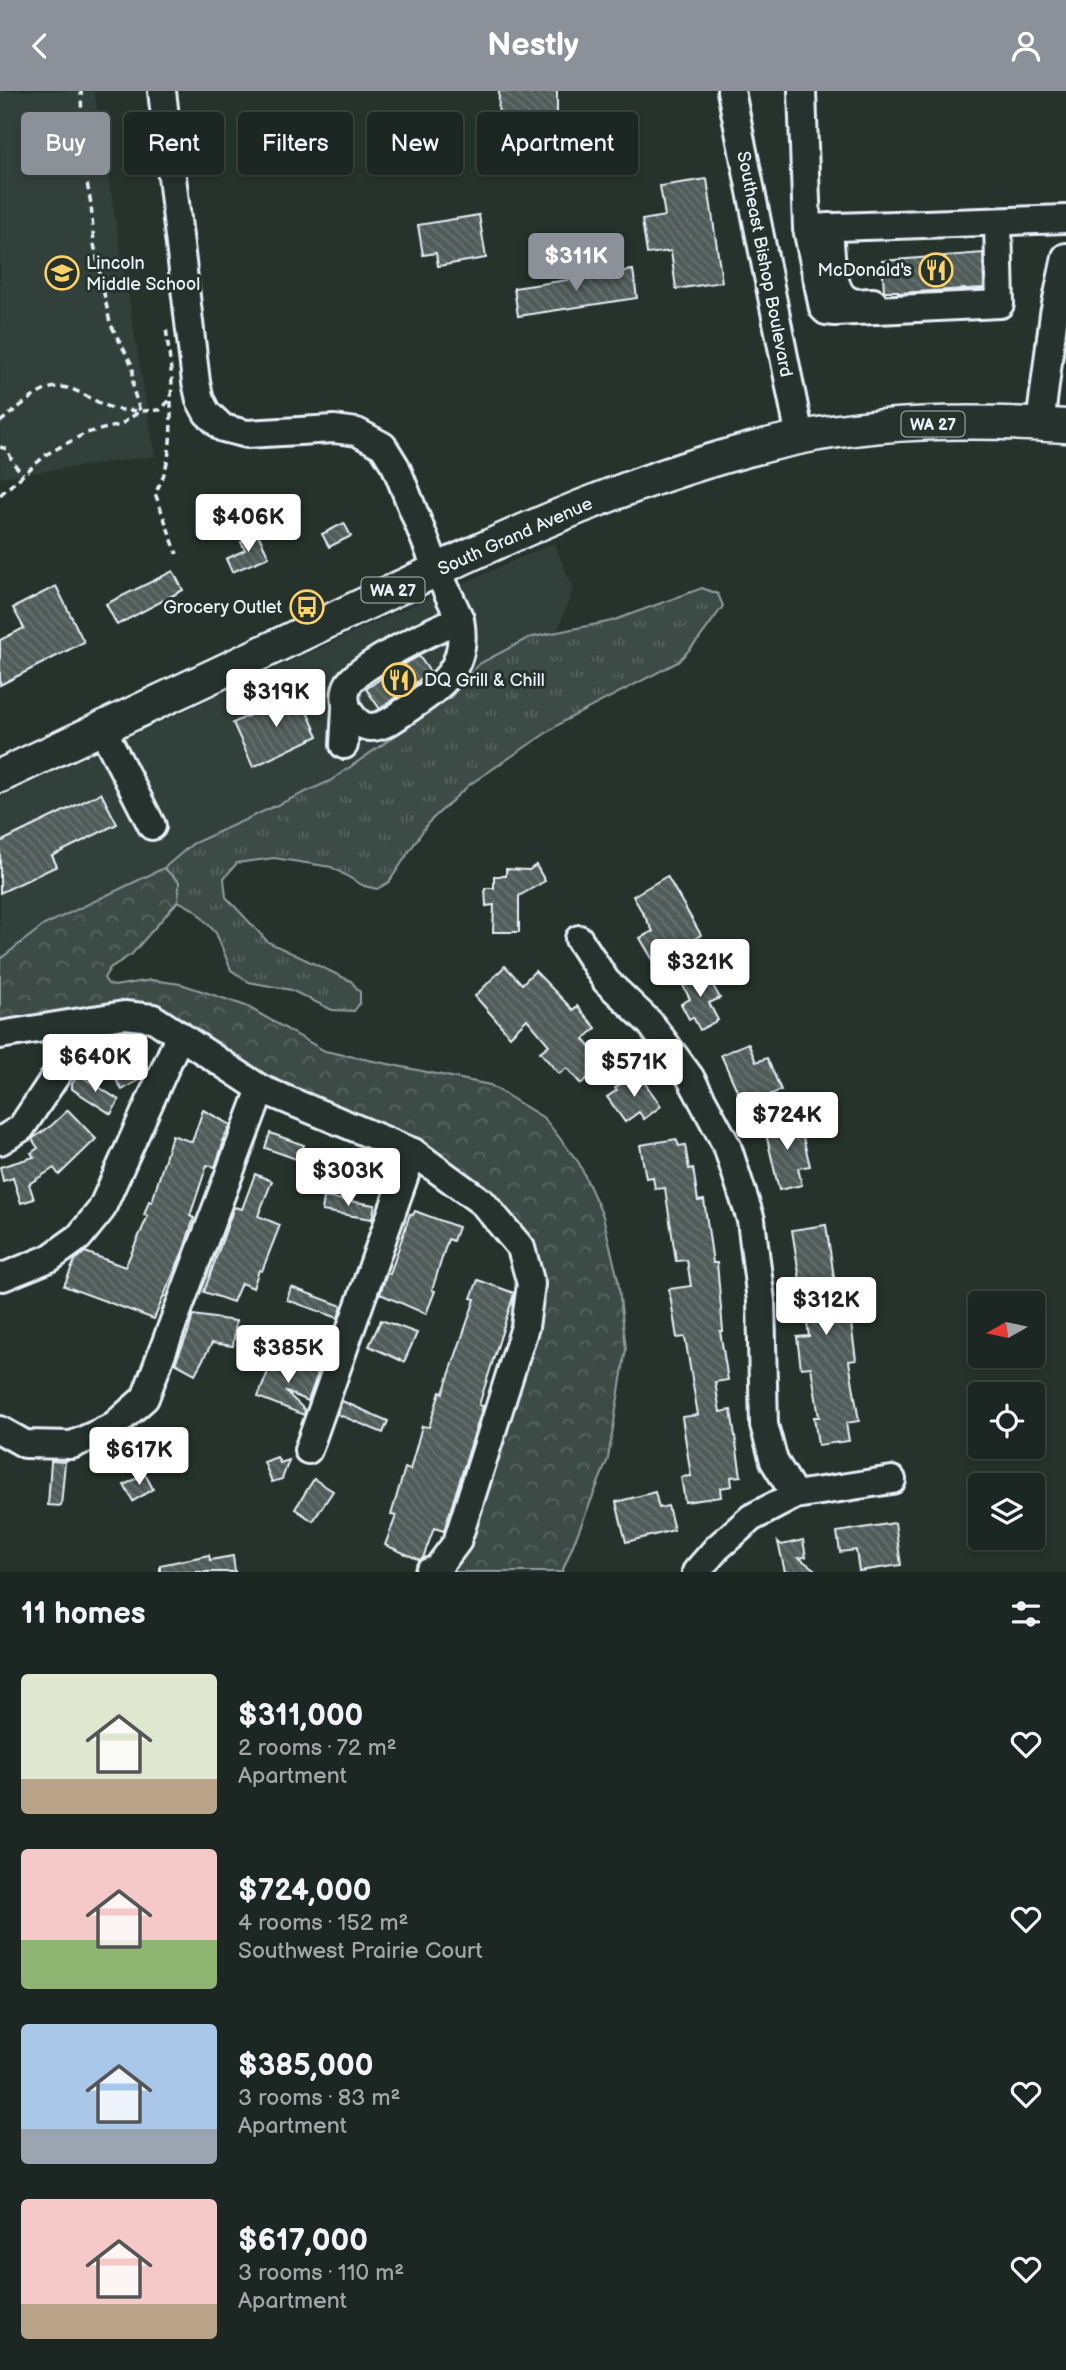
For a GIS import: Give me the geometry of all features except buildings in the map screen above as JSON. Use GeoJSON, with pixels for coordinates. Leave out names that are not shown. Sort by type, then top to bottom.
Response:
{"type":"FeatureCollection","features":[{"type":"Feature","properties":{"kind":"main road","name":"South Grand Avenue"},"geometry":{"type":"LineString","coordinates":[[0,776],[437,570],[587,504],[689,466],[800,437],[902,426],[998,423],[1053,426]]}},
{"type":"Feature","properties":{"kind":"street"},"geometry":{"type":"LineString","coordinates":[[162,91],[196,382],[200,400],[207,413],[223,428],[247,434],[334,429],[357,432],[383,446],[396,467],[437,570],[460,618],[462,649],[454,669],[449,677],[424,698],[387,723],[370,727],[359,723],[346,708]]}},
{"type":"Feature","properties":{"kind":"street","name":"Southeast Bishop Boulevard"},"geometry":{"type":"LineString","coordinates":[[730,91],[800,437]]}},
{"type":"Feature","properties":{"kind":"street"},"geometry":{"type":"LineString","coordinates":[[802,91],[818,227],[823,308],[826,311],[1000,304],[999,222]]}},
{"type":"Feature","properties":{"kind":"street"},"geometry":{"type":"LineString","coordinates":[[818,227],[1066,219]]}},
{"type":"Feature","properties":{"kind":"street"},"geometry":{"type":"LineString","coordinates":[[1053,426],[1054,314],[1066,257]]}},
{"type":"Feature","properties":{"kind":"street"},"geometry":{"type":"LineString","coordinates":[[344,745],[345,697],[348,685],[357,675],[408,644],[460,618]]}},
{"type":"Feature","properties":{"kind":"street"},"geometry":{"type":"LineString","coordinates":[[102,728],[152,826]]}},
{"type":"Feature","properties":{"kind":"street"},"geometry":{"type":"LineString","coordinates":[[579,939],[606,981],[650,1024],[690,1077],[727,1146],[751,1220],[761,1301],[764,1425],[774,1461],[794,1495]]}},
{"type":"Feature","properties":{"kind":"street"},"geometry":{"type":"LineString","coordinates":[[0,1035],[124,1015],[153,1018],[261,1089],[413,1152],[483,1203],[522,1248],[531,1284],[525,1327],[457,1542],[436,1570],[429,1572]]}},
{"type":"Feature","properties":{"kind":"street"},"geometry":{"type":"LineString","coordinates":[[0,1142],[21,1128],[93,1020]]}},
{"type":"Feature","properties":{"kind":"street"},"geometry":{"type":"LineString","coordinates":[[3,1277],[50,1258],[79,1237],[101,1210],[180,1035]]}},
{"type":"Feature","properties":{"kind":"street"},"geometry":{"type":"LineString","coordinates":[[0,1430],[25,1444],[72,1445],[112,1427],[145,1398],[261,1089]]}},
{"type":"Feature","properties":{"kind":"street"},"geometry":{"type":"LineString","coordinates":[[308,1450],[413,1152]]}},
{"type":"Feature","properties":{"kind":"street"},"geometry":{"type":"LineString","coordinates":[[696,1572],[717,1548],[751,1518],[794,1495],[892,1480]]}},
{"type":"Feature","properties":{"kind":"path"},"geometry":{"type":"LineString","coordinates":[[81,91],[83,162],[91,204],[94,244],[110,323],[133,367],[133,390],[140,411]]}},
{"type":"Feature","properties":{"kind":"path"},"geometry":{"type":"LineString","coordinates":[[166,317],[172,379],[171,444],[160,485],[155,493],[177,554]]}},
{"type":"Feature","properties":{"kind":"path"},"geometry":{"type":"LineString","coordinates":[[0,422],[54,387],[71,387],[90,400],[114,409],[160,410],[171,399]]}},
{"type":"Feature","properties":{"kind":"path"},"geometry":{"type":"LineString","coordinates":[[0,495],[47,454],[86,433],[120,425],[140,411]]}},
{"type":"Feature","properties":{"kind":"path"},"geometry":{"type":"LineString","coordinates":[[0,447],[7,449],[13,463],[23,474]]}},
{"type":"Feature","properties":{"kind":"shaded area","name":"Lincoln Middle School"},"geometry":{"type":"Polygon","coordinates":[[[0,91],[94,91],[98,112],[21,112],[21,175],[108,175],[155,456],[0,477],[0,91]]]}},
{"type":"Feature","properties":{"kind":"shaded area"},"geometry":{"type":"Polygon","coordinates":[[[554,543],[573,588],[557,632],[528,638],[480,664],[452,696],[330,781],[192,844],[164,868],[44,925],[0,959],[0,797],[393,614],[554,543]]]}},
{"type":"Feature","properties":{"kind":"green space"},"geometry":{"type":"Polygon","coordinates":[[[702,588],[718,594],[723,606],[678,662],[564,721],[469,785],[428,823],[389,882],[377,889],[364,886],[331,867],[274,858],[237,863],[224,878],[226,897],[268,942],[351,981],[360,992],[360,1003],[354,1011],[332,1010],[291,990],[249,982],[231,970],[216,933],[195,910],[178,901],[179,882],[164,868],[192,844],[330,781],[452,696],[479,664],[528,638],[612,621],[702,588]]]}},
{"type":"Feature","properties":{"kind":"green space"},"geometry":{"type":"Polygon","coordinates":[[[164,868],[179,882],[178,901],[132,954],[110,968],[104,978],[108,984],[114,986],[151,980],[181,984],[246,1006],[325,1051],[490,1085],[544,1118],[579,1163],[603,1216],[618,1280],[626,1349],[608,1459],[562,1572],[451,1572],[537,1321],[541,1285],[475,1182],[414,1137],[274,1080],[208,1041],[172,1013],[143,1002],[0,1025],[0,959],[44,925],[164,868]]]}},
{"type":"Feature","properties":{"kind":"place","name":"McDonald's"},"geometry":{"type":"Point","coordinates":[936,270]}},
{"type":"Feature","properties":{"kind":"place","name":"Lincoln Middle School"},"geometry":{"type":"Point","coordinates":[62,273]}},
{"type":"Feature","properties":{"kind":"place","name":"Grocery Outlet"},"geometry":{"type":"Point","coordinates":[307,607]}},
{"type":"Feature","properties":{"kind":"place","name":"DQ Grill & Chill"},"geometry":{"type":"Point","coordinates":[399,680]}}]}
